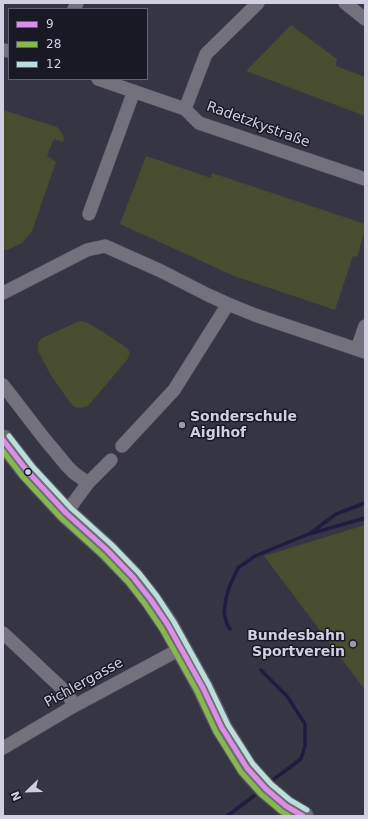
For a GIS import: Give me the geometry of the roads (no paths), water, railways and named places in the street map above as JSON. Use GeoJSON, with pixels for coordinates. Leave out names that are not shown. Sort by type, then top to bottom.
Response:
{"type":"FeatureCollection","features":[{"type":"Feature","properties":{"kind":"main road"},"geometry":{"type":"LineString","coordinates":[[3,440],[28,472],[66,513],[107,550],[133,577],[164,618],[182,648],[222,728],[247,768],[266,789],[286,806],[303,816]]}},
{"type":"Feature","properties":{"kind":"street"},"geometry":{"type":"LineString","coordinates":[[185,109],[206,54],[258,3]]}},
{"type":"Feature","properties":{"kind":"street"},"geometry":{"type":"LineString","coordinates":[[346,3],[365,19]]}},
{"type":"Feature","properties":{"kind":"street","name":"Radetzkystraße"},"geometry":{"type":"LineString","coordinates":[[101,80],[185,109],[199,123],[365,179]]}},
{"type":"Feature","properties":{"kind":"street"},"geometry":{"type":"LineString","coordinates":[[89,214],[134,91]]}},
{"type":"Feature","properties":{"kind":"street"},"geometry":{"type":"LineString","coordinates":[[3,293],[87,250],[105,246],[161,271],[228,304],[255,315],[361,351],[365,326]]}},
{"type":"Feature","properties":{"kind":"street"},"geometry":{"type":"LineString","coordinates":[[122,446],[174,390],[228,304]]}},
{"type":"Feature","properties":{"kind":"street"},"geometry":{"type":"LineString","coordinates":[[3,385],[67,466],[88,483]]}},
{"type":"Feature","properties":{"kind":"street"},"geometry":{"type":"LineString","coordinates":[[66,513],[88,483],[111,460]]}},
{"type":"Feature","properties":{"kind":"street"},"geometry":{"type":"LineString","coordinates":[[3,633],[68,694],[74,706]]}},
{"type":"Feature","properties":{"kind":"street","name":"Pichlergasse"},"geometry":{"type":"LineString","coordinates":[[3,748],[74,706],[182,648]]}},
{"type":"Feature","properties":{"kind":"waterway"},"geometry":{"type":"LineString","coordinates":[[312,532],[336,514],[365,503]]}},
{"type":"Feature","properties":{"kind":"waterway"},"geometry":{"type":"LineString","coordinates":[[230,629],[224,613],[230,585],[238,568],[255,556],[309,534],[365,518]]}},
{"type":"Feature","properties":{"kind":"waterway"},"geometry":{"type":"LineString","coordinates":[[261,670],[287,696],[305,724],[305,746],[301,759],[274,779]]}},
{"type":"Feature","properties":{"kind":"waterway"},"geometry":{"type":"LineString","coordinates":[[227,816],[254,796]]}},
{"type":"Feature","properties":{"kind":"place","name":"Sonderschule Aiglhof"},"geometry":{"type":"Point","coordinates":[182,425]}},
{"type":"Feature","properties":{"kind":"place","name":"Bundesbahn Sportverein"},"geometry":{"type":"Point","coordinates":[353,644]}}]}
